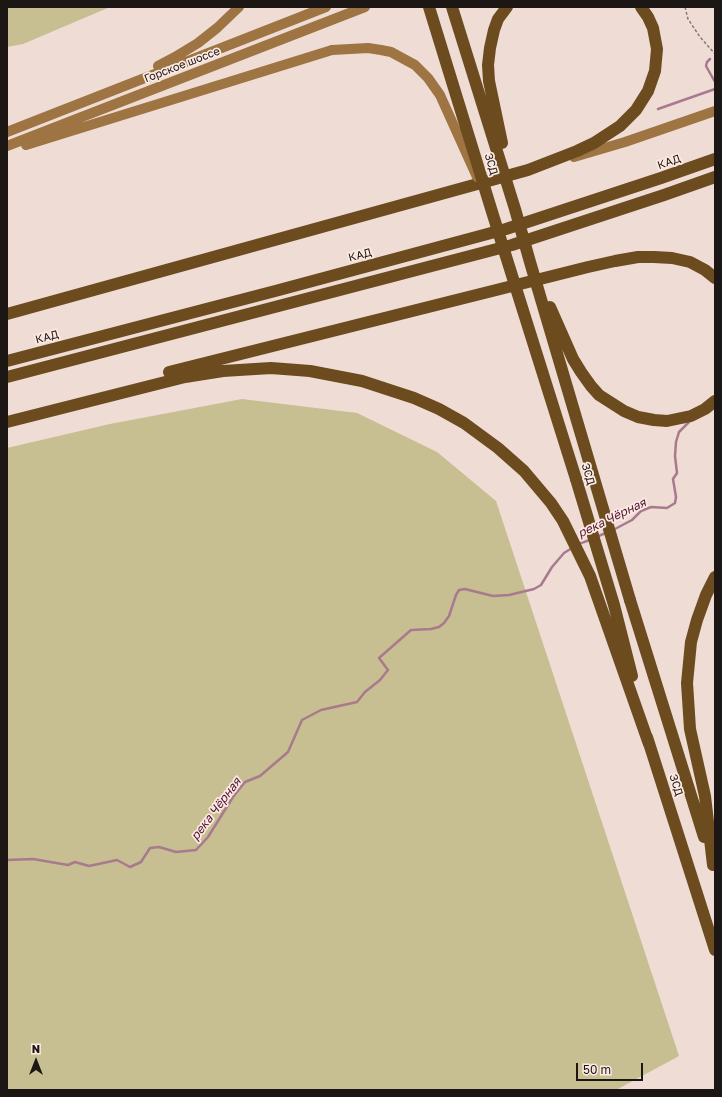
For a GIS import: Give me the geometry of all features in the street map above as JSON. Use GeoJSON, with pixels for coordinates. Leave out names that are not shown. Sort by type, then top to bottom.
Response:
{"type":"FeatureCollection","features":[{"type":"Feature","properties":{"kind":"highway","name":"ЗСД"},"geometry":{"type":"LineString","coordinates":[[429,7],[574,472],[614,606],[649,744],[715,950]]}},
{"type":"Feature","properties":{"kind":"highway","name":"ЗСД"},"geometry":{"type":"LineString","coordinates":[[452,7],[515,209],[630,600],[714,869]]}},
{"type":"Feature","properties":{"kind":"highway"},"geometry":{"type":"LineString","coordinates":[[507,7],[498,19],[490,48],[489,80],[515,209]]}},
{"type":"Feature","properties":{"kind":"highway"},"geometry":{"type":"LineString","coordinates":[[7,314],[528,170],[577,151],[606,136],[629,118],[644,100],[648,91],[656,71],[657,49],[653,28],[641,7]]}},
{"type":"Feature","properties":{"kind":"highway","name":"КАД"},"geometry":{"type":"LineString","coordinates":[[7,361],[506,229],[715,159]]}},
{"type":"Feature","properties":{"kind":"highway"},"geometry":{"type":"LineString","coordinates":[[7,377],[512,245],[715,178]]}},
{"type":"Feature","properties":{"kind":"highway"},"geometry":{"type":"LineString","coordinates":[[7,414],[550,276],[616,261],[638,257],[672,258],[690,262],[705,270],[715,278]]}},
{"type":"Feature","properties":{"kind":"highway"},"geometry":{"type":"LineString","coordinates":[[530,262],[573,359],[591,386],[607,401],[638,417],[667,421],[691,416],[715,401]]}},
{"type":"Feature","properties":{"kind":"highway"},"geometry":{"type":"LineString","coordinates":[[7,422],[185,377],[244,369],[271,368],[310,371],[362,381],[414,398],[439,409],[464,423],[498,448],[524,471],[550,503],[562,521],[590,576],[649,744]]}},
{"type":"Feature","properties":{"kind":"highway"},"geometry":{"type":"LineString","coordinates":[[714,869],[705,796],[690,729],[687,683],[691,642],[697,620],[715,577]]}},
{"type":"Feature","properties":{"kind":"main road"},"geometry":{"type":"LineString","coordinates":[[101,94],[175,57],[198,43],[217,28],[238,7]]}},
{"type":"Feature","properties":{"kind":"main road","name":"Горское шоссе"},"geometry":{"type":"LineString","coordinates":[[7,132],[326,7]]}},
{"type":"Feature","properties":{"kind":"main road","name":"Горское шоссе"},"geometry":{"type":"LineString","coordinates":[[7,146],[365,7]]}},
{"type":"Feature","properties":{"kind":"main road"},"geometry":{"type":"LineString","coordinates":[[7,150],[332,50],[368,48],[391,52],[415,65],[428,78],[440,95],[447,109],[493,215]]}},
{"type":"Feature","properties":{"kind":"main road"},"geometry":{"type":"LineString","coordinates":[[528,170],[625,142],[715,111]]}},
{"type":"Feature","properties":{"kind":"path"},"geometry":{"type":"LineString","coordinates":[[685,7],[688,19],[700,37],[715,54]]}},
{"type":"Feature","properties":{"kind":"shaded area"},"geometry":{"type":"Polygon","coordinates":[[[7,7],[110,7],[23,44],[7,47],[7,7]]]}},
{"type":"Feature","properties":{"kind":"shaded area"},"geometry":{"type":"Polygon","coordinates":[[[242,399],[357,413],[437,452],[496,501],[679,1056],[616,1090],[7,1090],[7,448],[110,424],[242,399]]]}},
{"type":"Feature","properties":{"kind":"waterway"},"geometry":{"type":"LineString","coordinates":[[710,59],[706,66],[715,82]]}},
{"type":"Feature","properties":{"kind":"waterway"},"geometry":{"type":"LineString","coordinates":[[658,109],[715,89]]}},
{"type":"Feature","properties":{"kind":"waterway","name":"река Чёрная"},"geometry":{"type":"LineString","coordinates":[[613,530],[632,520],[641,511],[651,507],[667,508],[675,503],[676,497],[673,479],[677,473],[675,456],[676,442],[679,432],[690,421]]}},
{"type":"Feature","properties":{"kind":"waterway","name":"река Чёрная"},"geometry":{"type":"LineString","coordinates":[[596,537],[606,533]]}},
{"type":"Feature","properties":{"kind":"waterway","name":"река Чёрная"},"geometry":{"type":"LineString","coordinates":[[578,544],[590,540]]}},
{"type":"Feature","properties":{"kind":"waterway","name":"река Чёрная"},"geometry":{"type":"LineString","coordinates":[[7,860],[33,859],[68,865],[75,862],[89,866],[117,860],[130,867],[141,862],[150,848],[159,847],[176,852],[196,850],[208,837],[233,797],[245,782],[260,776],[288,752],[302,720],[321,710],[357,702],[365,692],[380,680],[388,670],[379,658],[411,630],[431,629],[439,627],[444,623],[449,616],[459,590],[465,589],[493,596],[509,595],[534,589],[541,585],[552,567],[564,553],[572,548]]}}]}
